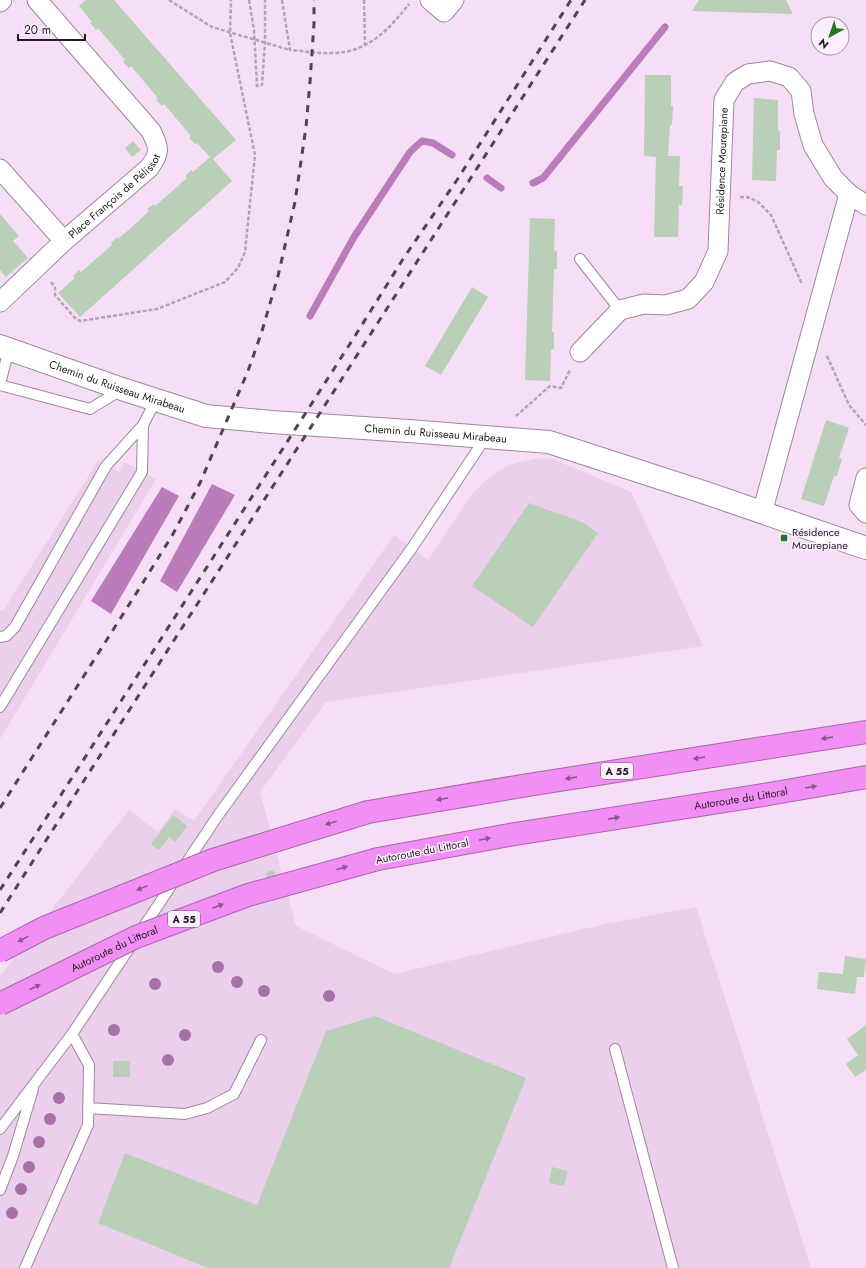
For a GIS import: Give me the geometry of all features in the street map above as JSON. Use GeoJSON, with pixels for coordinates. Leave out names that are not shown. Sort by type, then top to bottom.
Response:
{"type":"FeatureCollection","features":[{"type":"Feature","properties":{"kind":"highway","name":"A 55"},"geometry":{"type":"LineString","coordinates":[[0,951],[44,928],[213,860],[368,812],[528,785],[866,732]]}},
{"type":"Feature","properties":{"kind":"highway","name":"Autoroute du Littoral"},"geometry":{"type":"LineString","coordinates":[[0,1004],[136,937],[248,895],[378,859],[509,834],[769,794],[866,776]]}},
{"type":"Feature","properties":{"kind":"street","name":"Place François de Pélissot"},"geometry":{"type":"LineString","coordinates":[[0,302],[64,241],[149,168],[156,159],[159,148],[151,132],[37,0]]}},
{"type":"Feature","properties":{"kind":"street"},"geometry":{"type":"LineString","coordinates":[[430,0],[444,12],[454,0]]}},
{"type":"Feature","properties":{"kind":"street","name":"Résidence Mourepiane"},"geometry":{"type":"LineString","coordinates":[[620,310],[644,304],[666,306],[688,299],[704,282],[718,251],[724,100],[735,82],[748,74],[770,71],[789,77],[801,91],[804,114],[813,145],[833,178],[848,194],[866,205]]}},
{"type":"Feature","properties":{"kind":"street","name":"Place François de Pélissot"},"geometry":{"type":"LineString","coordinates":[[0,169],[64,241]]}},
{"type":"Feature","properties":{"kind":"street"},"geometry":{"type":"LineString","coordinates":[[762,513],[848,194]]}},
{"type":"Feature","properties":{"kind":"street"},"geometry":{"type":"LineString","coordinates":[[580,352],[620,310]]}},
{"type":"Feature","properties":{"kind":"street","name":"Chemin du Ruisseau Mirabeau"},"geometry":{"type":"LineString","coordinates":[[5,347],[122,389],[206,416],[549,442],[703,492],[866,548]]}},
{"type":"Feature","properties":{"kind":"street"},"geometry":{"type":"LineString","coordinates":[[866,478],[859,505],[866,513]]}},
{"type":"Feature","properties":{"kind":"lane"},"geometry":{"type":"LineString","coordinates":[[580,259],[620,310]]}},
{"type":"Feature","properties":{"kind":"lane"},"geometry":{"type":"LineString","coordinates":[[5,347],[0,384],[90,409],[122,389]]}},
{"type":"Feature","properties":{"kind":"lane"},"geometry":{"type":"LineString","coordinates":[[0,637],[6,636],[15,627],[106,466],[142,425],[156,400]]}},
{"type":"Feature","properties":{"kind":"lane"},"geometry":{"type":"LineString","coordinates":[[0,707],[142,472],[142,425]]}},
{"type":"Feature","properties":{"kind":"lane"},"geometry":{"type":"LineString","coordinates":[[0,1129],[72,1034],[219,814],[412,548],[486,437]]}},
{"type":"Feature","properties":{"kind":"lane"},"geometry":{"type":"LineString","coordinates":[[25,1268],[88,1124],[89,1065],[72,1034]]}},
{"type":"Feature","properties":{"kind":"lane"},"geometry":{"type":"LineString","coordinates":[[88,1108],[186,1114],[208,1108],[234,1094],[261,1040]]}},
{"type":"Feature","properties":{"kind":"lane"},"geometry":{"type":"LineString","coordinates":[[615,1049],[673,1268]]}},
{"type":"Feature","properties":{"kind":"lane"},"geometry":{"type":"LineString","coordinates":[[0,1190],[13,1156],[36,1082]]}},
{"type":"Feature","properties":{"kind":"path"},"geometry":{"type":"LineString","coordinates":[[169,0],[212,27],[230,33],[290,50],[333,53],[350,51],[365,46],[391,26],[413,0]]}},
{"type":"Feature","properties":{"kind":"path"},"geometry":{"type":"LineString","coordinates":[[37,267],[55,287],[55,295],[74,317],[80,321],[157,309],[225,282],[238,268],[245,252],[255,155],[230,33],[231,0]]}},
{"type":"Feature","properties":{"kind":"path"},"geometry":{"type":"LineString","coordinates":[[249,0],[254,30],[257,86],[262,86],[265,43],[265,0]]}},
{"type":"Feature","properties":{"kind":"path"},"geometry":{"type":"LineString","coordinates":[[282,0],[290,50]]}},
{"type":"Feature","properties":{"kind":"path"},"geometry":{"type":"LineString","coordinates":[[364,0],[365,46]]}},
{"type":"Feature","properties":{"kind":"path"},"geometry":{"type":"LineString","coordinates":[[514,418],[550,386],[561,388],[580,352]]}},
{"type":"Feature","properties":{"kind":"shaded area"},"geometry":{"type":"Polygon","coordinates":[[[550,458],[631,492],[703,646],[326,702],[260,792],[296,926],[394,974],[605,924],[696,907],[811,1268],[0,1268],[0,976],[129,810],[158,832],[175,809],[194,821],[394,535],[428,560],[472,494],[488,478],[509,465],[534,459],[550,458]]]}},
{"type":"Feature","properties":{"kind":"shaded area"},"geometry":{"type":"Polygon","coordinates":[[[99,460],[106,466],[119,472],[125,462],[156,479],[0,739],[0,611],[3,611],[99,460]]]}},
{"type":"Feature","properties":{"kind":"shaded area"},"geometry":{"type":"Polygon","coordinates":[[[212,484],[235,495],[177,592],[160,581],[212,484]]]}},
{"type":"Feature","properties":{"kind":"shaded area"},"geometry":{"type":"Polygon","coordinates":[[[162,487],[179,496],[111,614],[91,601],[162,487]]]}},
{"type":"Feature","properties":{"kind":"building"},"geometry":{"type":"Polygon","coordinates":[[[86,0],[114,0],[236,140],[213,159],[232,181],[80,317],[58,293],[75,278],[73,276],[79,270],[81,272],[112,245],[111,243],[117,237],[118,239],[149,211],[147,209],[154,204],[155,206],[187,178],[185,176],[191,170],[193,172],[210,157],[197,143],[195,144],[189,138],[191,136],[164,104],[162,106],[156,100],[158,98],[131,66],[129,68],[123,62],[125,60],[98,28],[96,30],[90,23],[92,22],[79,6],[86,0]]]}},
{"type":"Feature","properties":{"kind":"building"},"geometry":{"type":"Polygon","coordinates":[[[699,0],[786,0],[793,14],[692,11],[699,0]]]}},
{"type":"Feature","properties":{"kind":"building"},"geometry":{"type":"Polygon","coordinates":[[[645,75],[671,75],[671,106],[673,106],[668,156],[680,156],[679,186],[683,186],[682,205],[679,205],[678,237],[654,237],[656,157],[644,156],[645,75]]]}},
{"type":"Feature","properties":{"kind":"building"},"geometry":{"type":"Polygon","coordinates":[[[754,98],[778,100],[778,131],[780,131],[780,150],[777,150],[776,181],[752,180],[754,98]]]}},
{"type":"Feature","properties":{"kind":"building"},"geometry":{"type":"Polygon","coordinates":[[[133,141],[141,150],[132,157],[125,148],[133,141]]]}},
{"type":"Feature","properties":{"kind":"building"},"geometry":{"type":"Polygon","coordinates":[[[0,214],[19,236],[13,241],[28,258],[6,277],[0,270],[0,214]]]}},
{"type":"Feature","properties":{"kind":"building"},"geometry":{"type":"Polygon","coordinates":[[[530,218],[555,219],[554,250],[557,251],[557,269],[554,269],[552,331],[554,332],[554,349],[551,350],[550,381],[525,380],[530,218]]]}},
{"type":"Feature","properties":{"kind":"building"},"geometry":{"type":"Polygon","coordinates":[[[472,287],[488,297],[441,375],[425,366],[472,287]]]}},
{"type":"Feature","properties":{"kind":"building"},"geometry":{"type":"Polygon","coordinates":[[[826,420],[849,428],[839,458],[842,459],[837,476],[834,476],[824,506],[801,499],[826,420]]]}},
{"type":"Feature","properties":{"kind":"building"},"geometry":{"type":"Polygon","coordinates":[[[529,503],[582,522],[598,533],[533,627],[472,586],[529,503]]]}},
{"type":"Feature","properties":{"kind":"building"},"geometry":{"type":"Polygon","coordinates":[[[173,815],[187,826],[175,842],[169,837],[159,850],[151,844],[173,815]]]}},
{"type":"Feature","properties":{"kind":"building"},"geometry":{"type":"Polygon","coordinates":[[[269,871],[273,871],[275,875],[273,879],[269,879],[267,877],[267,873],[269,871]]]}},
{"type":"Feature","properties":{"kind":"building"},"geometry":{"type":"Polygon","coordinates":[[[845,956],[866,959],[864,977],[857,977],[855,994],[817,989],[819,972],[843,974],[845,956]]]}},
{"type":"Feature","properties":{"kind":"building"},"geometry":{"type":"Polygon","coordinates":[[[375,1016],[526,1078],[449,1268],[208,1268],[98,1223],[125,1153],[257,1205],[326,1031],[375,1016]]]}},
{"type":"Feature","properties":{"kind":"building"},"geometry":{"type":"Polygon","coordinates":[[[866,1025],[866,1070],[855,1077],[846,1064],[858,1055],[847,1039],[866,1025]]]}},
{"type":"Feature","properties":{"kind":"building"},"geometry":{"type":"Polygon","coordinates":[[[113,1061],[130,1061],[130,1077],[113,1077],[113,1061]]]}},
{"type":"Feature","properties":{"kind":"building"},"geometry":{"type":"Polygon","coordinates":[[[552,1167],[568,1171],[564,1186],[549,1183],[552,1167]]]}},
{"type":"Feature","properties":{"kind":"waterway"},"geometry":{"type":"LineString","coordinates":[[533,183],[543,178],[665,27]]}},
{"type":"Feature","properties":{"kind":"waterway"},"geometry":{"type":"LineString","coordinates":[[310,316],[354,237],[410,152],[422,141],[433,143],[452,155]]}},
{"type":"Feature","properties":{"kind":"waterway"},"geometry":{"type":"LineString","coordinates":[[487,178],[501,188]]}},
{"type":"Feature","properties":{"kind":"railway"},"geometry":{"type":"LineString","coordinates":[[0,808],[173,534],[200,483],[248,371],[262,331],[278,276],[295,202],[306,127],[314,23],[314,0]]}},
{"type":"Feature","properties":{"kind":"railway"},"geometry":{"type":"LineString","coordinates":[[0,890],[403,259],[457,180],[571,0]]}},
{"type":"Feature","properties":{"kind":"railway"},"geometry":{"type":"LineString","coordinates":[[0,913],[585,0]]}},
{"type":"Feature","properties":{"kind":"place","name":"Résidence Mourepiane"},"geometry":{"type":"Point","coordinates":[784,538]}}]}
